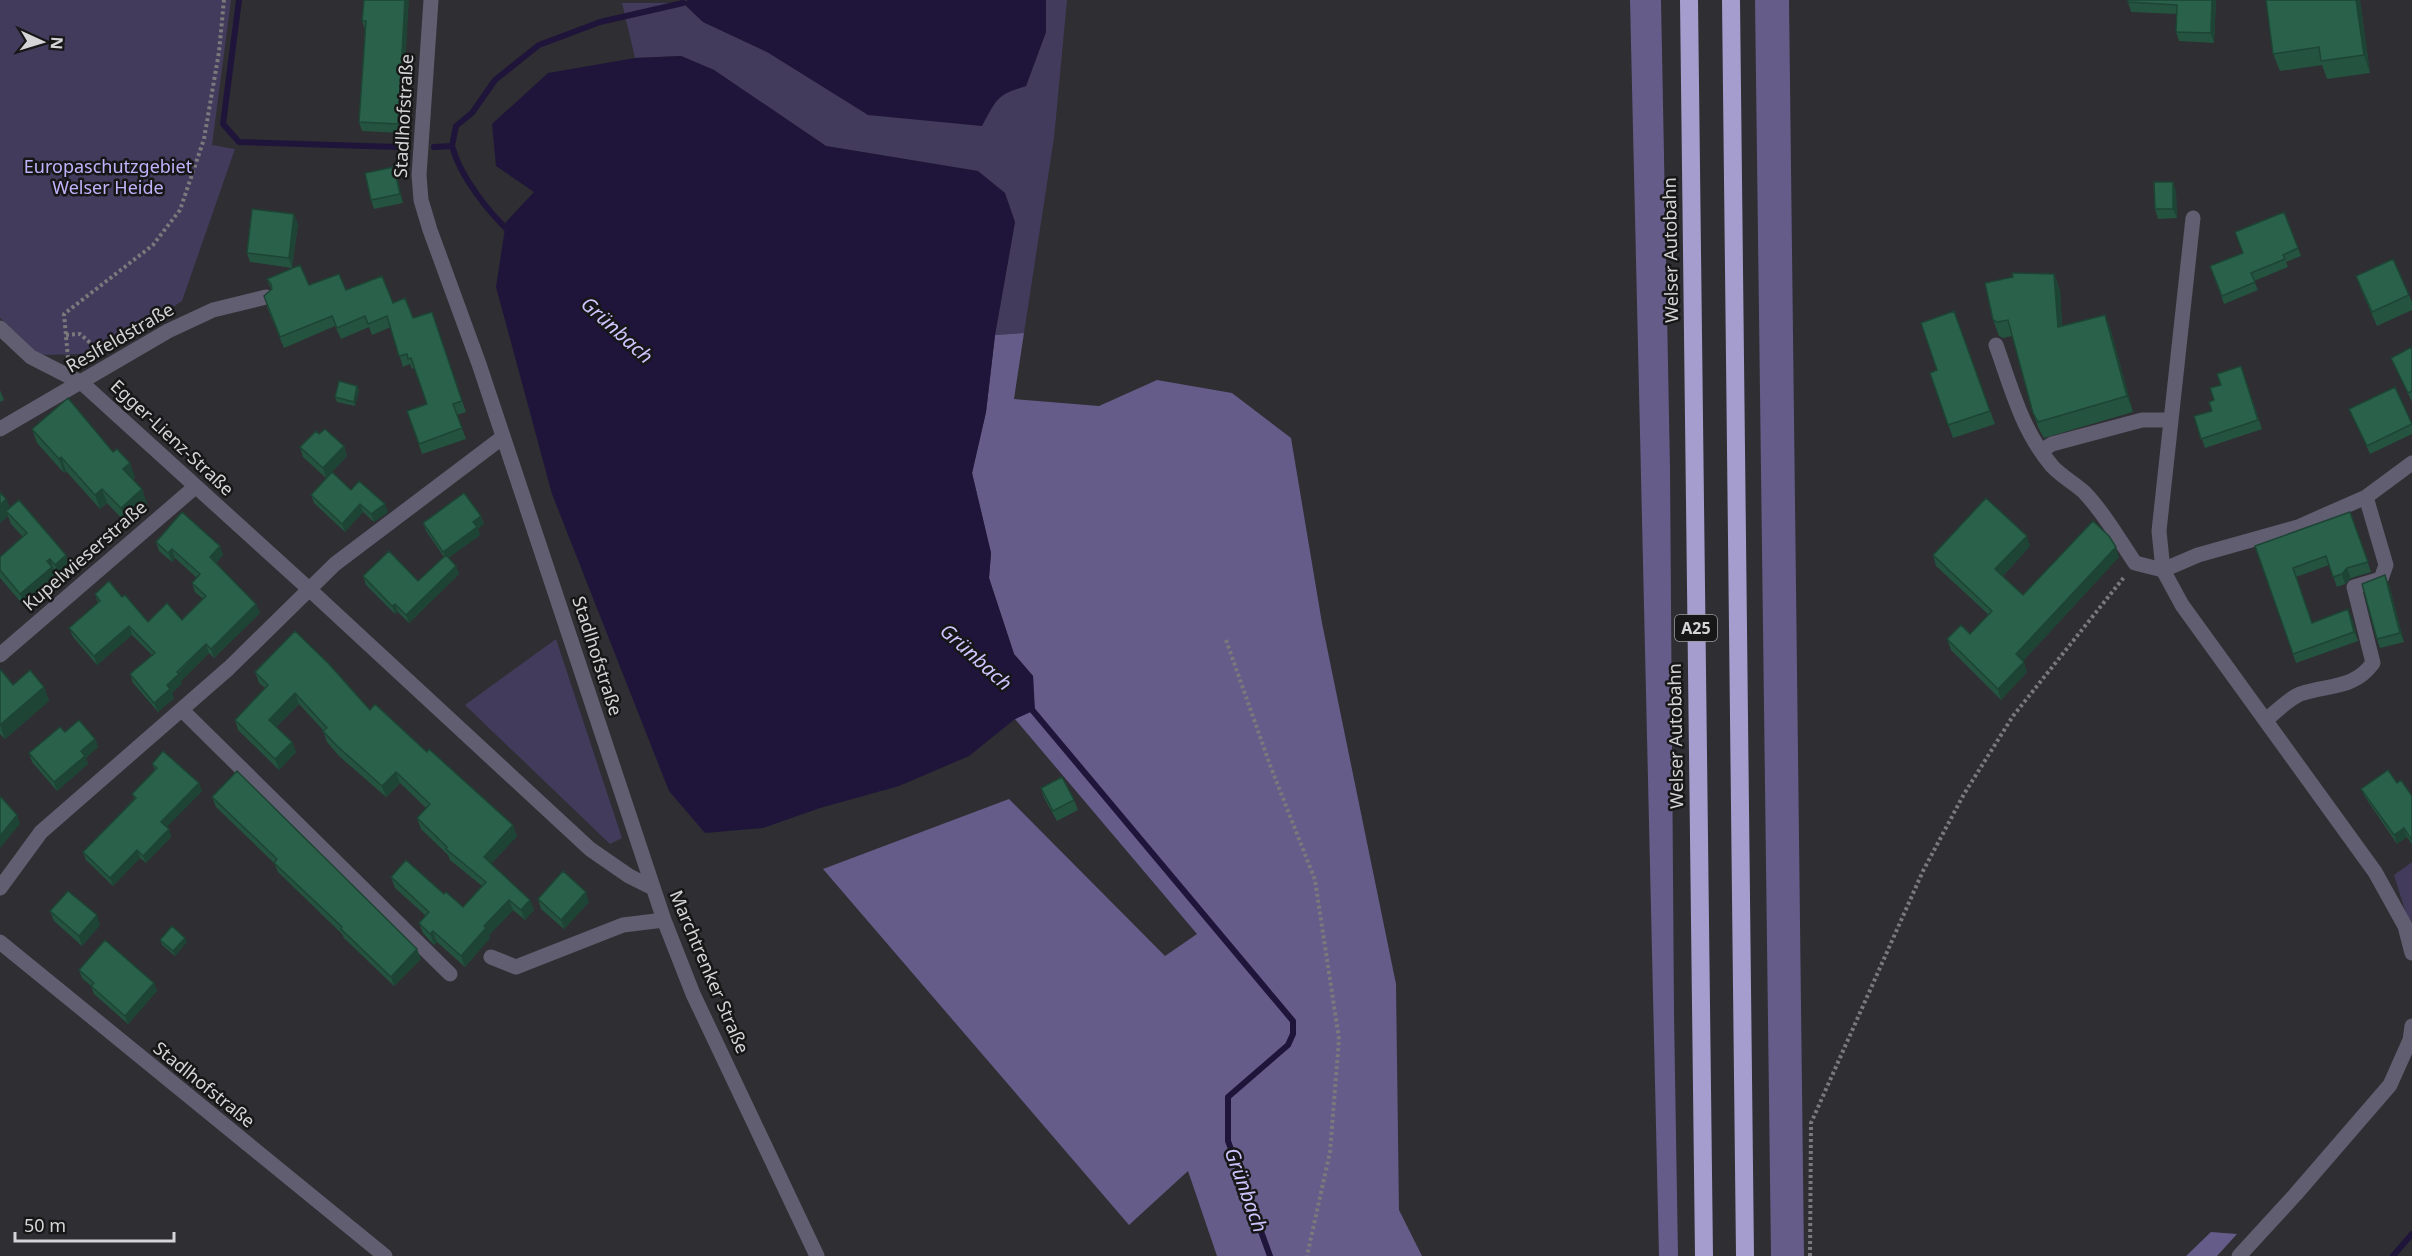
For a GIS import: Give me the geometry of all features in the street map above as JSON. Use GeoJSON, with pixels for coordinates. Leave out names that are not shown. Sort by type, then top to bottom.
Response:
{"type":"FeatureCollection","features":[{"type":"Feature","properties":{"kind":"highway","name":"Welser Autobahn"},"geometry":{"type":"LineString","coordinates":[[1689,0],[1704,1256]]}},
{"type":"Feature","properties":{"kind":"highway","name":"A25"},"geometry":{"type":"LineString","coordinates":[[1731,0],[1745,1256]]}},
{"type":"Feature","properties":{"kind":"street","name":"Stadlhofstraße"},"geometry":{"type":"LineString","coordinates":[[431,0],[419,155],[419,175],[424,210],[503,436],[653,888]]}},
{"type":"Feature","properties":{"kind":"street"},"geometry":{"type":"LineString","coordinates":[[2193,218],[2159,531],[2163,570],[2182,605],[2375,872],[2405,926],[2412,953]]}},
{"type":"Feature","properties":{"kind":"street","name":"Reslfeldstraße"},"geometry":{"type":"LineString","coordinates":[[0,429],[75,379],[101,371],[168,331],[213,310],[266,297]]}},
{"type":"Feature","properties":{"kind":"street","name":"Egger-Lienz-Straße"},"geometry":{"type":"LineString","coordinates":[[0,328],[31,357],[75,379],[309,589]]}},
{"type":"Feature","properties":{"kind":"street"},"geometry":{"type":"LineString","coordinates":[[1996,345],[2018,410],[2041,451],[2053,467],[2082,491],[2100,510],[2134,563],[2163,570],[2198,555],[2298,527],[2366,497],[2412,463]]}},
{"type":"Feature","properties":{"kind":"street"},"geometry":{"type":"LineString","coordinates":[[2041,451],[2052,444],[2142,420],[2170,420]]}},
{"type":"Feature","properties":{"kind":"street"},"geometry":{"type":"LineString","coordinates":[[0,888],[41,832],[229,668],[335,564],[503,436]]}},
{"type":"Feature","properties":{"kind":"street","name":"Kupelwieserstraße"},"geometry":{"type":"LineString","coordinates":[[0,655],[195,487]]}},
{"type":"Feature","properties":{"kind":"street"},"geometry":{"type":"LineString","coordinates":[[2266,720],[2298,695],[2352,682],[2364,675],[2373,663],[2354,587],[2381,579],[2386,565],[2366,497]]}},
{"type":"Feature","properties":{"kind":"street","name":"Marchtrenker Straße"},"geometry":{"type":"LineString","coordinates":[[309,589],[590,849],[629,876],[653,888],[693,994],[817,1256]]}},
{"type":"Feature","properties":{"kind":"street"},"geometry":{"type":"LineString","coordinates":[[182,710],[450,974]]}},
{"type":"Feature","properties":{"kind":"street"},"geometry":{"type":"LineString","coordinates":[[491,957],[516,967],[623,925],[664,920]]}},
{"type":"Feature","properties":{"kind":"street","name":"Stadlhofstraße"},"geometry":{"type":"LineString","coordinates":[[0,942],[385,1256]]}},
{"type":"Feature","properties":{"kind":"street"},"geometry":{"type":"LineString","coordinates":[[2239,1256],[2295,1195],[2390,1084],[2410,1040],[2412,1026]]}},
{"type":"Feature","properties":{"kind":"path"},"geometry":{"type":"LineString","coordinates":[[75,379],[64,314],[153,245],[180,210],[204,139],[219,52],[224,0]]}},
{"type":"Feature","properties":{"kind":"path"},"geometry":{"type":"LineString","coordinates":[[66,335],[80,334],[95,347],[101,371]]}},
{"type":"Feature","properties":{"kind":"path"},"geometry":{"type":"LineString","coordinates":[[1810,1256],[1811,1123],[1923,871],[1964,794],[2013,717],[2134,563]]}},
{"type":"Feature","properties":{"kind":"path"},"geometry":{"type":"LineString","coordinates":[[1226,640],[1270,765],[1315,880],[1339,1039],[1330,1152],[1306,1256]]}},
{"type":"Feature","properties":{"kind":"green space","name":"Europaschutzgebiet Welser Heide"},"geometry":{"type":"Polygon","coordinates":[[[0,0],[231,0],[212,145],[235,149],[182,301],[91,361],[83,354],[40,355],[0,318],[0,0]]]}},
{"type":"Feature","properties":{"kind":"green space"},"geometry":{"type":"Polygon","coordinates":[[[1046,0],[1067,0],[1054,138],[1024,333],[995,335],[1015,222],[977,171],[826,146],[714,70],[681,56],[635,58],[622,3],[683,3],[703,22],[767,52],[998,98],[1006,92],[1026,86],[1046,32],[1046,0]]]}},
{"type":"Feature","properties":{"kind":"green space"},"geometry":{"type":"Polygon","coordinates":[[[556,639],[622,838],[610,844],[465,705],[556,639]]]}},
{"type":"Feature","properties":{"kind":"green space"},"geometry":{"type":"Polygon","coordinates":[[[2412,862],[2412,933],[2394,875],[2412,862]]]}},
{"type":"Feature","properties":{"kind":"shaded area"},"geometry":{"type":"Polygon","coordinates":[[[1630,0],[1661,0],[1670,468],[1678,1256],[1659,1256],[1630,0]]]}},
{"type":"Feature","properties":{"kind":"shaded area"},"geometry":{"type":"Polygon","coordinates":[[[1755,0],[1789,0],[1804,1256],[1771,1256],[1755,0]]]}},
{"type":"Feature","properties":{"kind":"shaded area"},"geometry":{"type":"Polygon","coordinates":[[[1024,333],[1014,399],[1099,406],[1157,380],[1232,393],[1291,438],[1322,623],[1396,984],[1399,1210],[1422,1256],[1217,1256],[1188,1171],[1129,1225],[823,869],[1009,799],[1165,956],[1197,934],[1015,719],[1034,710],[1033,676],[1014,654],[989,578],[991,553],[972,473],[986,412],[995,335],[1024,333]]]}},
{"type":"Feature","properties":{"kind":"shaded area"},"geometry":{"type":"Polygon","coordinates":[[[2211,1232],[2237,1234],[2217,1256],[2186,1256],[2211,1232]]]}},
{"type":"Feature","properties":{"kind":"water"},"geometry":{"type":"Polygon","coordinates":[[[688,0],[1046,0],[1046,32],[1026,86],[998,99],[982,126],[868,115],[767,52],[703,22],[683,3],[688,0]]]}},
{"type":"Feature","properties":{"kind":"water"},"geometry":{"type":"Polygon","coordinates":[[[681,56],[714,70],[826,146],[978,171],[1005,193],[1015,222],[995,335],[986,412],[972,473],[991,553],[989,578],[1014,654],[1033,676],[1035,710],[1015,719],[969,756],[899,786],[820,808],[763,828],[705,833],[669,791],[552,494],[496,287],[506,222],[534,192],[496,166],[492,124],[548,73],[635,58],[681,56]]]}},
{"type":"Feature","properties":{"kind":"building"},"geometry":{"type":"Polygon","coordinates":[[[364,0],[405,0],[398,124],[359,122],[366,21],[362,21],[364,0]]]}},
{"type":"Feature","properties":{"kind":"building"},"geometry":{"type":"Polygon","coordinates":[[[2128,0],[2212,0],[2211,33],[2176,32],[2177,5],[2128,2],[2128,0]]]}},
{"type":"Feature","properties":{"kind":"building"},"geometry":{"type":"Polygon","coordinates":[[[2266,0],[2356,0],[2364,55],[2321,61],[2319,47],[2273,54],[2266,0]]]}},
{"type":"Feature","properties":{"kind":"building"},"geometry":{"type":"Polygon","coordinates":[[[394,167],[400,194],[371,200],[365,173],[394,167]]]}},
{"type":"Feature","properties":{"kind":"building"},"geometry":{"type":"Polygon","coordinates":[[[2154,182],[2173,182],[2173,209],[2155,209],[2154,182]]]}},
{"type":"Feature","properties":{"kind":"building"},"geometry":{"type":"Polygon","coordinates":[[[252,209],[294,214],[289,258],[247,253],[252,209]]]}},
{"type":"Feature","properties":{"kind":"building"},"geometry":{"type":"Polygon","coordinates":[[[2284,212],[2298,248],[2283,255],[2285,259],[2251,273],[2255,282],[2222,296],[2210,266],[2243,253],[2235,232],[2284,212]]]}},
{"type":"Feature","properties":{"kind":"building"},"geometry":{"type":"Polygon","coordinates":[[[2393,259],[2409,295],[2372,312],[2356,276],[2393,259]]]}},
{"type":"Feature","properties":{"kind":"building"},"geometry":{"type":"Polygon","coordinates":[[[300,265],[309,285],[339,274],[346,290],[382,276],[393,303],[405,298],[413,318],[432,312],[462,401],[453,404],[462,428],[419,444],[407,411],[427,404],[411,358],[408,359],[407,354],[399,356],[387,316],[368,324],[365,316],[337,328],[332,316],[280,337],[264,296],[272,289],[267,279],[300,265]]]}},
{"type":"Feature","properties":{"kind":"building"},"geometry":{"type":"Polygon","coordinates":[[[2012,273],[2054,274],[2058,327],[2105,315],[2127,396],[2038,422],[2033,413],[2008,320],[1997,322],[1993,320],[1985,283],[2013,277],[2012,273]]]}},
{"type":"Feature","properties":{"kind":"building"},"geometry":{"type":"Polygon","coordinates":[[[1954,311],[1990,411],[1948,425],[1930,373],[1937,370],[1921,323],[1954,311]]]}},
{"type":"Feature","properties":{"kind":"building"},"geometry":{"type":"Polygon","coordinates":[[[2412,347],[2412,391],[2408,393],[2391,358],[2412,347]]]}},
{"type":"Feature","properties":{"kind":"building"},"geometry":{"type":"Polygon","coordinates":[[[2241,366],[2258,420],[2201,439],[2194,416],[2212,411],[2209,402],[2214,400],[2210,388],[2221,385],[2217,374],[2241,366]]]}},
{"type":"Feature","properties":{"kind":"building"},"geometry":{"type":"Polygon","coordinates":[[[339,381],[357,386],[354,402],[335,397],[339,381]]]}},
{"type":"Feature","properties":{"kind":"building"},"geometry":{"type":"Polygon","coordinates":[[[2395,387],[2412,424],[2367,446],[2349,409],[2395,387]]]}},
{"type":"Feature","properties":{"kind":"building"},"geometry":{"type":"Polygon","coordinates":[[[68,398],[113,452],[117,449],[130,463],[123,469],[142,489],[121,508],[102,489],[95,495],[32,429],[68,398]]]}},
{"type":"Feature","properties":{"kind":"building"},"geometry":{"type":"Polygon","coordinates":[[[325,429],[344,446],[323,468],[300,447],[316,431],[319,434],[325,429]]]}},
{"type":"Feature","properties":{"kind":"building"},"geometry":{"type":"Polygon","coordinates":[[[332,472],[351,490],[359,481],[385,504],[371,514],[360,504],[342,524],[311,495],[332,472]]]}},
{"type":"Feature","properties":{"kind":"building"},"geometry":{"type":"Polygon","coordinates":[[[0,492],[6,499],[0,505],[0,492]]]}},
{"type":"Feature","properties":{"kind":"building"},"geometry":{"type":"Polygon","coordinates":[[[464,493],[481,516],[473,522],[477,527],[443,552],[423,523],[464,493]]]}},
{"type":"Feature","properties":{"kind":"building"},"geometry":{"type":"Polygon","coordinates":[[[1986,498],[2027,536],[1995,569],[2023,595],[2093,521],[2109,536],[2116,547],[2016,654],[2024,662],[1998,689],[1947,639],[1961,625],[1970,634],[1992,611],[1933,555],[1986,498]]]}},
{"type":"Feature","properties":{"kind":"building"},"geometry":{"type":"Polygon","coordinates":[[[19,500],[66,555],[55,565],[50,559],[47,561],[52,567],[20,594],[0,570],[0,557],[27,533],[6,511],[19,500]]]}},
{"type":"Feature","properties":{"kind":"building"},"geometry":{"type":"Polygon","coordinates":[[[182,512],[220,546],[210,557],[256,604],[211,649],[206,644],[177,672],[179,674],[167,685],[170,689],[154,703],[130,674],[155,653],[129,626],[94,656],[69,628],[100,601],[95,594],[109,581],[122,597],[125,595],[148,622],[167,603],[182,620],[206,596],[192,583],[200,574],[172,549],[168,553],[156,542],[182,512]]]}},
{"type":"Feature","properties":{"kind":"building"},"geometry":{"type":"Polygon","coordinates":[[[2350,512],[2368,562],[2347,568],[2342,574],[2333,577],[2326,556],[2293,568],[2312,623],[2348,609],[2354,632],[2293,654],[2255,546],[2350,512]]]}},
{"type":"Feature","properties":{"kind":"building"},"geometry":{"type":"Polygon","coordinates":[[[389,551],[418,581],[446,555],[456,566],[406,615],[395,604],[392,606],[363,576],[389,551]]]}},
{"type":"Feature","properties":{"kind":"building"},"geometry":{"type":"Polygon","coordinates":[[[2385,575],[2400,633],[2377,639],[2362,584],[2385,575]]]}},
{"type":"Feature","properties":{"kind":"building"},"geometry":{"type":"Polygon","coordinates":[[[295,631],[329,664],[370,710],[375,704],[427,752],[429,749],[513,825],[484,857],[530,900],[521,910],[509,900],[484,926],[486,928],[461,956],[433,931],[430,934],[419,923],[429,912],[391,877],[406,860],[444,894],[446,892],[463,907],[486,882],[446,849],[447,847],[417,818],[430,804],[396,772],[382,786],[336,745],[323,731],[327,728],[295,693],[269,720],[292,742],[275,759],[235,720],[268,685],[255,672],[295,631]]]}},
{"type":"Feature","properties":{"kind":"building"},"geometry":{"type":"Polygon","coordinates":[[[30,670],[44,687],[0,725],[0,671],[13,685],[30,670]]]}},
{"type":"Feature","properties":{"kind":"building"},"geometry":{"type":"Polygon","coordinates":[[[79,720],[95,739],[81,751],[85,756],[54,782],[29,753],[60,727],[65,732],[79,720]]]}},
{"type":"Feature","properties":{"kind":"building"},"geometry":{"type":"Polygon","coordinates":[[[163,751],[199,783],[161,822],[169,829],[143,856],[137,850],[110,878],[83,852],[136,798],[132,794],[157,768],[152,764],[163,751]]]}},
{"type":"Feature","properties":{"kind":"building"},"geometry":{"type":"Polygon","coordinates":[[[2388,770],[2397,783],[2401,780],[2412,796],[2412,840],[2404,828],[2394,835],[2361,789],[2388,770]]]}},
{"type":"Feature","properties":{"kind":"building"},"geometry":{"type":"Polygon","coordinates":[[[237,771],[417,949],[391,977],[274,863],[277,859],[212,797],[237,771]]]}},
{"type":"Feature","properties":{"kind":"building"},"geometry":{"type":"Polygon","coordinates":[[[1062,777],[1074,800],[1053,811],[1041,788],[1062,777]]]}},
{"type":"Feature","properties":{"kind":"building"},"geometry":{"type":"Polygon","coordinates":[[[0,796],[17,815],[0,836],[0,796]]]}},
{"type":"Feature","properties":{"kind":"building"},"geometry":{"type":"Polygon","coordinates":[[[563,871],[586,892],[561,920],[538,899],[563,871]]]}},
{"type":"Feature","properties":{"kind":"building"},"geometry":{"type":"Polygon","coordinates":[[[68,891],[97,915],[79,936],[50,911],[68,891]]]}},
{"type":"Feature","properties":{"kind":"building"},"geometry":{"type":"Polygon","coordinates":[[[172,926],[185,938],[173,951],[160,940],[172,926]]]}},
{"type":"Feature","properties":{"kind":"building"},"geometry":{"type":"Polygon","coordinates":[[[105,940],[154,983],[125,1016],[91,986],[94,983],[79,970],[105,940]]]}},
{"type":"Feature","properties":{"kind":"waterway","name":"Grünbach"},"geometry":{"type":"LineString","coordinates":[[239,0],[223,124],[239,142],[398,147]]}},
{"type":"Feature","properties":{"kind":"waterway"},"geometry":{"type":"LineString","coordinates":[[452,146],[456,126],[472,113],[495,80],[539,45],[600,22],[683,3]]}},
{"type":"Feature","properties":{"kind":"waterway","name":"Grünbach"},"geometry":{"type":"LineString","coordinates":[[434,147],[452,146],[461,169],[476,193],[511,233]]}},
{"type":"Feature","properties":{"kind":"waterway","name":"Grünbach"},"geometry":{"type":"LineString","coordinates":[[1028,705],[1293,1021],[1293,1034],[1288,1045],[1228,1097],[1228,1141],[1270,1256]]}},
{"type":"Feature","properties":{"kind":"waterway"},"geometry":{"type":"LineString","coordinates":[[2393,1256],[2412,1234]]}}]}
